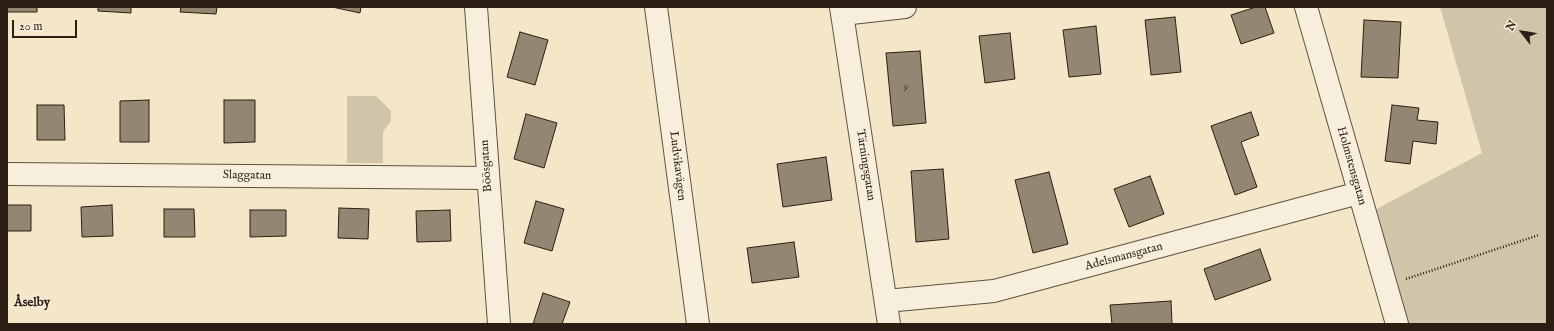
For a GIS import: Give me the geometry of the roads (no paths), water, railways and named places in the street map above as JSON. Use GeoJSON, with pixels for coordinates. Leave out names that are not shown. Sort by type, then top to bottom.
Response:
{"type":"FeatureCollection","features":[{"type":"Feature","properties":{"kind":"street","name":"Böösgatan"},"geometry":{"type":"LineString","coordinates":[[476,7],[499,324]]}},
{"type":"Feature","properties":{"kind":"street","name":"Ludvikavägen"},"geometry":{"type":"LineString","coordinates":[[656,7],[698,324]]}},
{"type":"Feature","properties":{"kind":"street"},"geometry":{"type":"LineString","coordinates":[[841,10],[905,7]]}},
{"type":"Feature","properties":{"kind":"street","name":"Holmstensgatan"},"geometry":{"type":"LineString","coordinates":[[1306,7],[1397,324]]}},
{"type":"Feature","properties":{"kind":"street","name":"Tärningsgatan"},"geometry":{"type":"LineString","coordinates":[[841,10],[889,324]]}},
{"type":"Feature","properties":{"kind":"street","name":"Slaggatan"},"geometry":{"type":"LineString","coordinates":[[7,174],[488,178]]}},
{"type":"Feature","properties":{"kind":"street","name":"Adelsmansgatan"},"geometry":{"type":"LineString","coordinates":[[886,302],[994,292],[1359,193]]}},
{"type":"Feature","properties":{"kind":"district","name":"Åselby"},"geometry":{"type":"Point","coordinates":[32,303]}}]}
